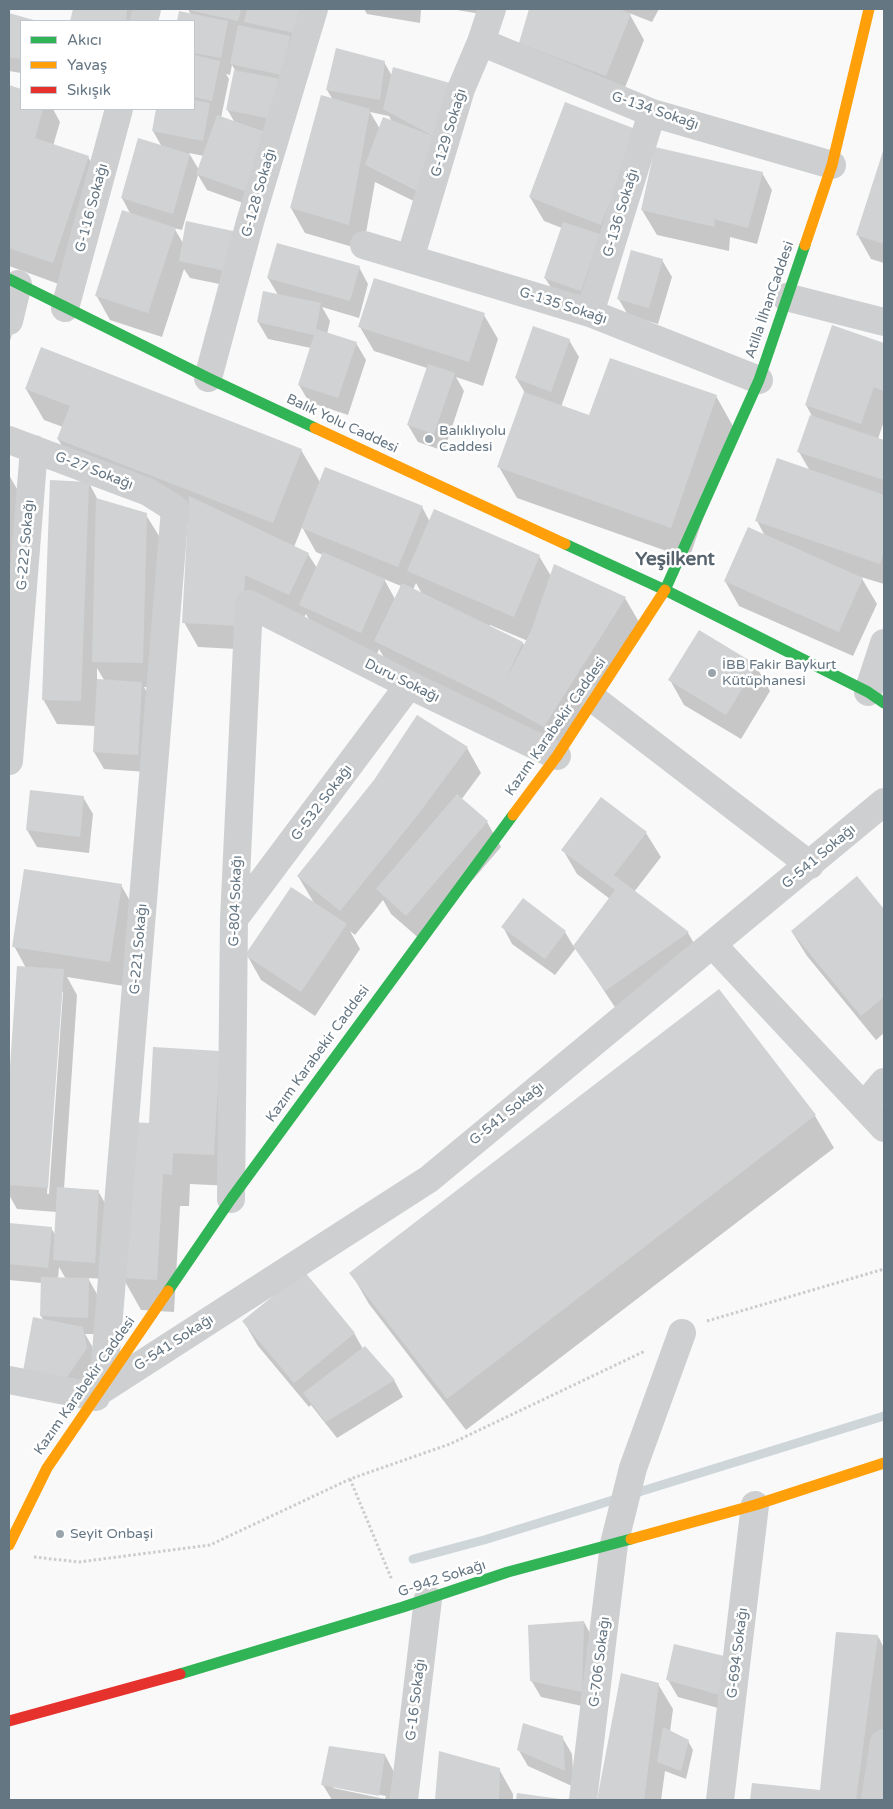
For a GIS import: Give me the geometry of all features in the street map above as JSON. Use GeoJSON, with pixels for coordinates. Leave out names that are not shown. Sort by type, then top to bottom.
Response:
{"type":"FeatureCollection","features":[{"type":"Feature","properties":{"kind":"main road","name":"Atilla İlhanCaddesi"},"geometry":{"type":"LineString","coordinates":[[665,590],[759,380],[832,165],[869,9]]}},
{"type":"Feature","properties":{"kind":"main road","name":"Balık Yolu Caddesi"},"geometry":{"type":"LineString","coordinates":[[13,281],[208,378],[665,590],[876,697]]}},
{"type":"Feature","properties":{"kind":"main road","name":"Kazım Karabekir Caddesi"},"geometry":{"type":"LineString","coordinates":[[9,1546],[47,1468],[231,1199],[557,756],[665,590]]}},
{"type":"Feature","properties":{"kind":"main road","name":"G-942 Sokağı"},"geometry":{"type":"LineString","coordinates":[[9,1721],[203,1668],[416,1603],[617,1534],[755,1505],[884,1463]]}},
{"type":"Feature","properties":{"kind":"street","name":"G-128 Sokağı"},"geometry":{"type":"LineString","coordinates":[[208,378],[250,222],[314,9]]}},
{"type":"Feature","properties":{"kind":"street","name":"G-129 Sokağı"},"geometry":{"type":"LineString","coordinates":[[410,259],[461,89],[481,42],[492,9]]}},
{"type":"Feature","properties":{"kind":"street","name":"G-134 Sokağı"},"geometry":{"type":"LineString","coordinates":[[481,42],[652,113],[832,165]]}},
{"type":"Feature","properties":{"kind":"street","name":"G-116 Sokağı"},"geometry":{"type":"LineString","coordinates":[[65,308],[119,110]]}},
{"type":"Feature","properties":{"kind":"street","name":"G-136 Sokağı"},"geometry":{"type":"LineString","coordinates":[[590,313],[652,113]]}},
{"type":"Feature","properties":{"kind":"street","name":"G-135 Sokağı"},"geometry":{"type":"LineString","coordinates":[[364,245],[590,313],[759,380]]}},
{"type":"Feature","properties":{"kind":"street"},"geometry":{"type":"LineString","coordinates":[[9,321],[13,281]]}},
{"type":"Feature","properties":{"kind":"street"},"geometry":{"type":"LineString","coordinates":[[786,297],[884,322]]}},
{"type":"Feature","properties":{"kind":"street","name":"G-27 Sokağı"},"geometry":{"type":"LineString","coordinates":[[21,444],[148,492],[175,509]]}},
{"type":"Feature","properties":{"kind":"street","name":"G-222 Sokağı"},"geometry":{"type":"LineString","coordinates":[[9,760],[21,444]]}},
{"type":"Feature","properties":{"kind":"street","name":"G-221 Sokağı"},"geometry":{"type":"LineString","coordinates":[[99,1393],[175,509]]}},
{"type":"Feature","properties":{"kind":"street","name":"Duru Sokağı"},"geometry":{"type":"LineString","coordinates":[[249,604],[409,685],[557,756]]}},
{"type":"Feature","properties":{"kind":"street","name":"G-804 Sokağı"},"geometry":{"type":"LineString","coordinates":[[231,1199],[234,919],[249,604]]}},
{"type":"Feature","properties":{"kind":"street"},"geometry":{"type":"LineString","coordinates":[[876,697],[884,643]]}},
{"type":"Feature","properties":{"kind":"street","name":"G-532 Sokağı"},"geometry":{"type":"LineString","coordinates":[[234,919],[409,685]]}},
{"type":"Feature","properties":{"kind":"street"},"geometry":{"type":"LineString","coordinates":[[595,700],[810,865]]}},
{"type":"Feature","properties":{"kind":"street","name":"G-541 Sokağı"},"geometry":{"type":"LineString","coordinates":[[99,1393],[429,1179],[884,802]]}},
{"type":"Feature","properties":{"kind":"street"},"geometry":{"type":"LineString","coordinates":[[713,944],[884,1128]]}},
{"type":"Feature","properties":{"kind":"street"},"geometry":{"type":"LineString","coordinates":[[864,1106],[884,1082]]}},
{"type":"Feature","properties":{"kind":"street","name":"G-706 Sokağı"},"geometry":{"type":"LineString","coordinates":[[583,1800],[617,1534],[634,1468],[682,1333]]}},
{"type":"Feature","properties":{"kind":"street"},"geometry":{"type":"LineString","coordinates":[[9,1380],[99,1393]]}},
{"type":"Feature","properties":{"kind":"street","name":"G-694 Sokağı"},"geometry":{"type":"LineString","coordinates":[[720,1800],[755,1505]]}},
{"type":"Feature","properties":{"kind":"street","name":"G-16 Sokağı"},"geometry":{"type":"LineString","coordinates":[[404,1800],[416,1603]]}},
{"type":"Feature","properties":{"kind":"street"},"geometry":{"type":"LineString","coordinates":[[875,1800],[884,1743]]}},
{"type":"Feature","properties":{"kind":"path"},"geometry":{"type":"LineString","coordinates":[[26,1556],[79,1562],[210,1545],[350,1479],[450,1444],[712,1318],[884,1269]]}},
{"type":"Feature","properties":{"kind":"path"},"geometry":{"type":"LineString","coordinates":[[350,1479],[416,1603]]}},
{"type":"Feature","properties":{"kind":"building"},"geometry":{"type":"Polygon","coordinates":[[[73,9],[127,9],[126,20],[70,20],[73,9]]]}},
{"type":"Feature","properties":{"kind":"building"},"geometry":{"type":"Polygon","coordinates":[[[185,9],[241,9],[238,21],[185,9]]]}},
{"type":"Feature","properties":{"kind":"building"},"geometry":{"type":"Polygon","coordinates":[[[247,9],[300,9],[295,33],[244,22],[247,9]]]}},
{"type":"Feature","properties":{"kind":"building"},"geometry":{"type":"Polygon","coordinates":[[[529,9],[619,9],[631,14],[606,76],[519,43],[529,9]]]}},
{"type":"Feature","properties":{"kind":"building"},"geometry":{"type":"Polygon","coordinates":[[[179,11],[228,21],[221,58],[195,53],[195,20],[177,20],[179,11]]]}},
{"type":"Feature","properties":{"kind":"building"},"geometry":{"type":"Polygon","coordinates":[[[9,13],[34,20],[20,20],[20,59],[9,57],[9,13]]]}},
{"type":"Feature","properties":{"kind":"building"},"geometry":{"type":"Polygon","coordinates":[[[238,25],[290,36],[282,75],[230,64],[238,25]]]}},
{"type":"Feature","properties":{"kind":"building"},"geometry":{"type":"Polygon","coordinates":[[[336,48],[385,61],[380,100],[326,90],[336,48]]]}},
{"type":"Feature","properties":{"kind":"building"},"geometry":{"type":"Polygon","coordinates":[[[195,55],[220,61],[212,101],[195,97],[195,55]]]}},
{"type":"Feature","properties":{"kind":"building"},"geometry":{"type":"Polygon","coordinates":[[[393,67],[450,83],[421,193],[365,165],[383,117],[435,137],[383,109],[393,67]]]}},
{"type":"Feature","properties":{"kind":"building"},"geometry":{"type":"Polygon","coordinates":[[[234,70],[285,80],[277,120],[226,110],[234,70]]]}},
{"type":"Feature","properties":{"kind":"building"},"geometry":{"type":"Polygon","coordinates":[[[9,85],[20,89],[20,110],[43,110],[35,138],[89,156],[53,263],[9,248],[9,85]]]}},
{"type":"Feature","properties":{"kind":"building"},"geometry":{"type":"Polygon","coordinates":[[[321,95],[370,109],[349,225],[290,208],[321,95]]]}},
{"type":"Feature","properties":{"kind":"building"},"geometry":{"type":"Polygon","coordinates":[[[195,100],[210,103],[203,141],[152,131],[156,110],[195,110],[195,100]]]}},
{"type":"Feature","properties":{"kind":"building"},"geometry":{"type":"Polygon","coordinates":[[[565,102],[638,130],[601,225],[529,197],[565,102]]]}},
{"type":"Feature","properties":{"kind":"building"},"geometry":{"type":"Polygon","coordinates":[[[217,115],[265,132],[245,191],[196,174],[217,115]]]}},
{"type":"Feature","properties":{"kind":"building"},"geometry":{"type":"Polygon","coordinates":[[[138,138],[190,154],[173,214],[121,198],[138,138]]]}},
{"type":"Feature","properties":{"kind":"building"},"geometry":{"type":"Polygon","coordinates":[[[655,147],[763,172],[748,228],[714,219],[715,227],[641,210],[655,147]]]}},
{"type":"Feature","properties":{"kind":"building"},"geometry":{"type":"Polygon","coordinates":[[[884,148],[884,244],[856,235],[884,148]]]}},
{"type":"Feature","properties":{"kind":"building"},"geometry":{"type":"Polygon","coordinates":[[[122,210],[176,228],[148,313],[95,296],[122,210]]]}},
{"type":"Feature","properties":{"kind":"building"},"geometry":{"type":"Polygon","coordinates":[[[186,221],[238,232],[230,272],[179,261],[186,221]]]}},
{"type":"Feature","properties":{"kind":"building"},"geometry":{"type":"Polygon","coordinates":[[[563,222],[600,234],[581,291],[544,278],[563,222]]]}},
{"type":"Feature","properties":{"kind":"building"},"geometry":{"type":"Polygon","coordinates":[[[277,243],[360,266],[350,301],[267,278],[277,243]]]}},
{"type":"Feature","properties":{"kind":"building"},"geometry":{"type":"Polygon","coordinates":[[[631,250],[663,259],[649,308],[617,299],[631,250]]]}},
{"type":"Feature","properties":{"kind":"building"},"geometry":{"type":"Polygon","coordinates":[[[374,278],[485,313],[469,362],[358,327],[374,278]]]}},
{"type":"Feature","properties":{"kind":"building"},"geometry":{"type":"Polygon","coordinates":[[[263,291],[321,303],[316,329],[357,342],[338,398],[298,385],[314,335],[257,322],[263,291]]]}},
{"type":"Feature","properties":{"kind":"building"},"geometry":{"type":"Polygon","coordinates":[[[832,325],[884,343],[884,391],[874,387],[861,424],[805,405],[832,325]]]}},
{"type":"Feature","properties":{"kind":"building"},"geometry":{"type":"Polygon","coordinates":[[[533,326],[570,339],[551,392],[515,378],[533,326]]]}},
{"type":"Feature","properties":{"kind":"building"},"geometry":{"type":"Polygon","coordinates":[[[41,347],[302,449],[273,523],[57,439],[70,406],[25,389],[41,347]]]}},
{"type":"Feature","properties":{"kind":"building"},"geometry":{"type":"Polygon","coordinates":[[[610,358],[717,395],[671,528],[497,467],[524,392],[589,415],[610,358]]]}},
{"type":"Feature","properties":{"kind":"building"},"geometry":{"type":"Polygon","coordinates":[[[428,364],[455,373],[434,434],[407,425],[428,364]]]}},
{"type":"Feature","properties":{"kind":"building"},"geometry":{"type":"Polygon","coordinates":[[[810,415],[884,440],[884,480],[797,452],[810,415]]]}},
{"type":"Feature","properties":{"kind":"building"},"geometry":{"type":"Polygon","coordinates":[[[777,458],[884,495],[884,552],[880,564],[755,521],[777,458]]]}},
{"type":"Feature","properties":{"kind":"building"},"geometry":{"type":"Polygon","coordinates":[[[325,467],[423,506],[398,567],[301,528],[325,467]]]}},
{"type":"Feature","properties":{"kind":"building"},"geometry":{"type":"Polygon","coordinates":[[[50,480],[89,482],[81,701],[42,700],[50,480]]]}},
{"type":"Feature","properties":{"kind":"building"},"geometry":{"type":"Polygon","coordinates":[[[189,496],[309,553],[289,595],[245,575],[242,626],[182,623],[189,496]]]}},
{"type":"Feature","properties":{"kind":"building"},"geometry":{"type":"Polygon","coordinates":[[[96,498],[147,513],[143,663],[92,662],[96,498]]]}},
{"type":"Feature","properties":{"kind":"building"},"geometry":{"type":"Polygon","coordinates":[[[434,509],[540,555],[514,617],[407,571],[434,509]]]}},
{"type":"Feature","properties":{"kind":"building"},"geometry":{"type":"Polygon","coordinates":[[[748,527],[863,578],[839,632],[724,581],[748,527]]]}},
{"type":"Feature","properties":{"kind":"building"},"geometry":{"type":"Polygon","coordinates":[[[323,552],[385,579],[361,633],[299,605],[323,552]]]}},
{"type":"Feature","properties":{"kind":"building"},"geometry":{"type":"Polygon","coordinates":[[[554,564],[626,597],[544,727],[495,700],[374,641],[402,583],[523,642],[504,683],[531,631],[554,564]]]}},
{"type":"Feature","properties":{"kind":"building","name":"İBB Fakir Baykurt Kütüphanesi"},"geometry":{"type":"Polygon","coordinates":[[[699,630],[757,665],[726,715],[668,680],[699,630]]]}},
{"type":"Feature","properties":{"kind":"building"},"geometry":{"type":"Polygon","coordinates":[[[97,679],[142,682],[138,755],[93,752],[97,679]]]}},
{"type":"Feature","properties":{"kind":"building"},"geometry":{"type":"Polygon","coordinates":[[[417,715],[468,747],[417,816],[340,911],[297,876],[374,780],[417,715]]]}},
{"type":"Feature","properties":{"kind":"building"},"geometry":{"type":"Polygon","coordinates":[[[30,790],[84,796],[80,837],[26,830],[30,790]]]}},
{"type":"Feature","properties":{"kind":"building"},"geometry":{"type":"Polygon","coordinates":[[[457,794],[488,821],[406,916],[376,889],[457,794]]]}},
{"type":"Feature","properties":{"kind":"building"},"geometry":{"type":"Polygon","coordinates":[[[601,797],[647,832],[614,875],[689,932],[605,991],[573,946],[615,890],[561,850],[601,797]]]}},
{"type":"Feature","properties":{"kind":"building"},"geometry":{"type":"Polygon","coordinates":[[[24,869],[122,884],[110,962],[12,947],[24,869]]]}},
{"type":"Feature","properties":{"kind":"building"},"geometry":{"type":"Polygon","coordinates":[[[857,876],[884,909],[884,997],[861,1016],[791,931],[857,876]]]}},
{"type":"Feature","properties":{"kind":"building"},"geometry":{"type":"Polygon","coordinates":[[[291,887],[347,924],[301,992],[245,955],[291,887]]]}},
{"type":"Feature","properties":{"kind":"building"},"geometry":{"type":"Polygon","coordinates":[[[523,898],[566,931],[545,959],[501,927],[523,898]]]}},
{"type":"Feature","properties":{"kind":"building"},"geometry":{"type":"Polygon","coordinates":[[[17,966],[64,969],[48,1188],[9,1185],[9,1081],[17,966]]]}},
{"type":"Feature","properties":{"kind":"building"},"geometry":{"type":"Polygon","coordinates":[[[719,989],[816,1115],[447,1399],[349,1273],[719,989]]]}},
{"type":"Feature","properties":{"kind":"building"},"geometry":{"type":"Polygon","coordinates":[[[153,1047],[220,1051],[214,1155],[173,1153],[172,1175],[163,1174],[157,1280],[122,1278],[130,1122],[149,1123],[153,1047]]]}},
{"type":"Feature","properties":{"kind":"building"},"geometry":{"type":"Polygon","coordinates":[[[57,1187],[99,1190],[95,1263],[53,1260],[57,1187]]]}},
{"type":"Feature","properties":{"kind":"building"},"geometry":{"type":"Polygon","coordinates":[[[9,1223],[52,1227],[48,1268],[9,1264],[9,1223]]]}},
{"type":"Feature","properties":{"kind":"building"},"geometry":{"type":"Polygon","coordinates":[[[304,1271],[355,1333],[294,1383],[242,1321],[304,1271]]]}},
{"type":"Feature","properties":{"kind":"building"},"geometry":{"type":"Polygon","coordinates":[[[41,1277],[89,1278],[88,1318],[40,1316],[41,1277]]]}},
{"type":"Feature","properties":{"kind":"building"},"geometry":{"type":"Polygon","coordinates":[[[33,1317],[83,1327],[87,1348],[65,1380],[23,1371],[33,1317]]]}},
{"type":"Feature","properties":{"kind":"building"},"geometry":{"type":"Polygon","coordinates":[[[365,1346],[395,1380],[326,1422],[303,1393],[365,1346]]]}},
{"type":"Feature","properties":{"kind":"building"},"geometry":{"type":"Polygon","coordinates":[[[584,1621],[582,1692],[530,1681],[528,1625],[584,1621]]]}},
{"type":"Feature","properties":{"kind":"building"},"geometry":{"type":"Polygon","coordinates":[[[836,1632],[878,1635],[856,1800],[750,1800],[752,1783],[820,1790],[836,1632]]]}},
{"type":"Feature","properties":{"kind":"building"},"geometry":{"type":"Polygon","coordinates":[[[674,1644],[724,1656],[720,1695],[666,1680],[674,1644]]]}},
{"type":"Feature","properties":{"kind":"building"},"geometry":{"type":"Polygon","coordinates":[[[621,1673],[659,1683],[644,1800],[597,1800],[621,1673]]]}},
{"type":"Feature","properties":{"kind":"building"},"geometry":{"type":"Polygon","coordinates":[[[523,1723],[563,1736],[565,1771],[517,1750],[523,1723]]]}},
{"type":"Feature","properties":{"kind":"building"},"geometry":{"type":"Polygon","coordinates":[[[663,1727],[689,1740],[681,1771],[657,1762],[663,1727]]]}},
{"type":"Feature","properties":{"kind":"building"},"geometry":{"type":"Polygon","coordinates":[[[329,1746],[385,1754],[379,1796],[321,1785],[329,1746]]]}},
{"type":"Feature","properties":{"kind":"building"},"geometry":{"type":"Polygon","coordinates":[[[439,1751],[500,1768],[499,1800],[435,1800],[439,1751]]]}},
{"type":"Feature","properties":{"kind":"building"},"geometry":{"type":"Polygon","coordinates":[[[517,1793],[560,1799],[560,1800],[516,1800],[517,1793]]]}},
{"type":"Feature","properties":{"kind":"waterway"},"geometry":{"type":"LineString","coordinates":[[413,1559],[484,1540],[884,1416]]}},
{"type":"Feature","properties":{"kind":"traffic: fast"},"geometry":{"type":"LineString","coordinates":[[665,590],[759,380],[805,245]]}},
{"type":"Feature","properties":{"kind":"traffic: fast"},"geometry":{"type":"LineString","coordinates":[[9,279],[208,378],[315,428]]}},
{"type":"Feature","properties":{"kind":"traffic: fast"},"geometry":{"type":"LineString","coordinates":[[565,544],[665,590],[868,692],[884,703]]}},
{"type":"Feature","properties":{"kind":"traffic: fast"},"geometry":{"type":"LineString","coordinates":[[168,1291],[231,1199],[513,815]]}},
{"type":"Feature","properties":{"kind":"traffic: fast"},"geometry":{"type":"LineString","coordinates":[[180,1674],[403,1607],[508,1572],[631,1539]]}},
{"type":"Feature","properties":{"kind":"traffic: slow"},"geometry":{"type":"LineString","coordinates":[[805,245],[832,165],[869,9]]}},
{"type":"Feature","properties":{"kind":"traffic: slow"},"geometry":{"type":"LineString","coordinates":[[315,428],[565,544]]}},
{"type":"Feature","properties":{"kind":"traffic: slow"},"geometry":{"type":"LineString","coordinates":[[513,815],[557,756],[665,590]]}},
{"type":"Feature","properties":{"kind":"traffic: slow"},"geometry":{"type":"LineString","coordinates":[[9,1545],[47,1468],[168,1291]]}},
{"type":"Feature","properties":{"kind":"traffic: slow"},"geometry":{"type":"LineString","coordinates":[[631,1539],[755,1505],[884,1463]]}},
{"type":"Feature","properties":{"kind":"traffic: jam"},"geometry":{"type":"LineString","coordinates":[[9,1721],[180,1674]]}},
{"type":"Feature","properties":{"kind":"place","name":"Balıklıyolu Caddesi"},"geometry":{"type":"Point","coordinates":[429,439]}},
{"type":"Feature","properties":{"kind":"place","name":"İBB Fakir Baykurt Kütüphanesi"},"geometry":{"type":"Point","coordinates":[712,673]}},
{"type":"Feature","properties":{"kind":"place","name":"Seyit Onbaşi"},"geometry":{"type":"Point","coordinates":[60,1534]}},
{"type":"Feature","properties":{"kind":"district","name":"Yeşilkent"},"geometry":{"type":"Point","coordinates":[675,560]}}]}
